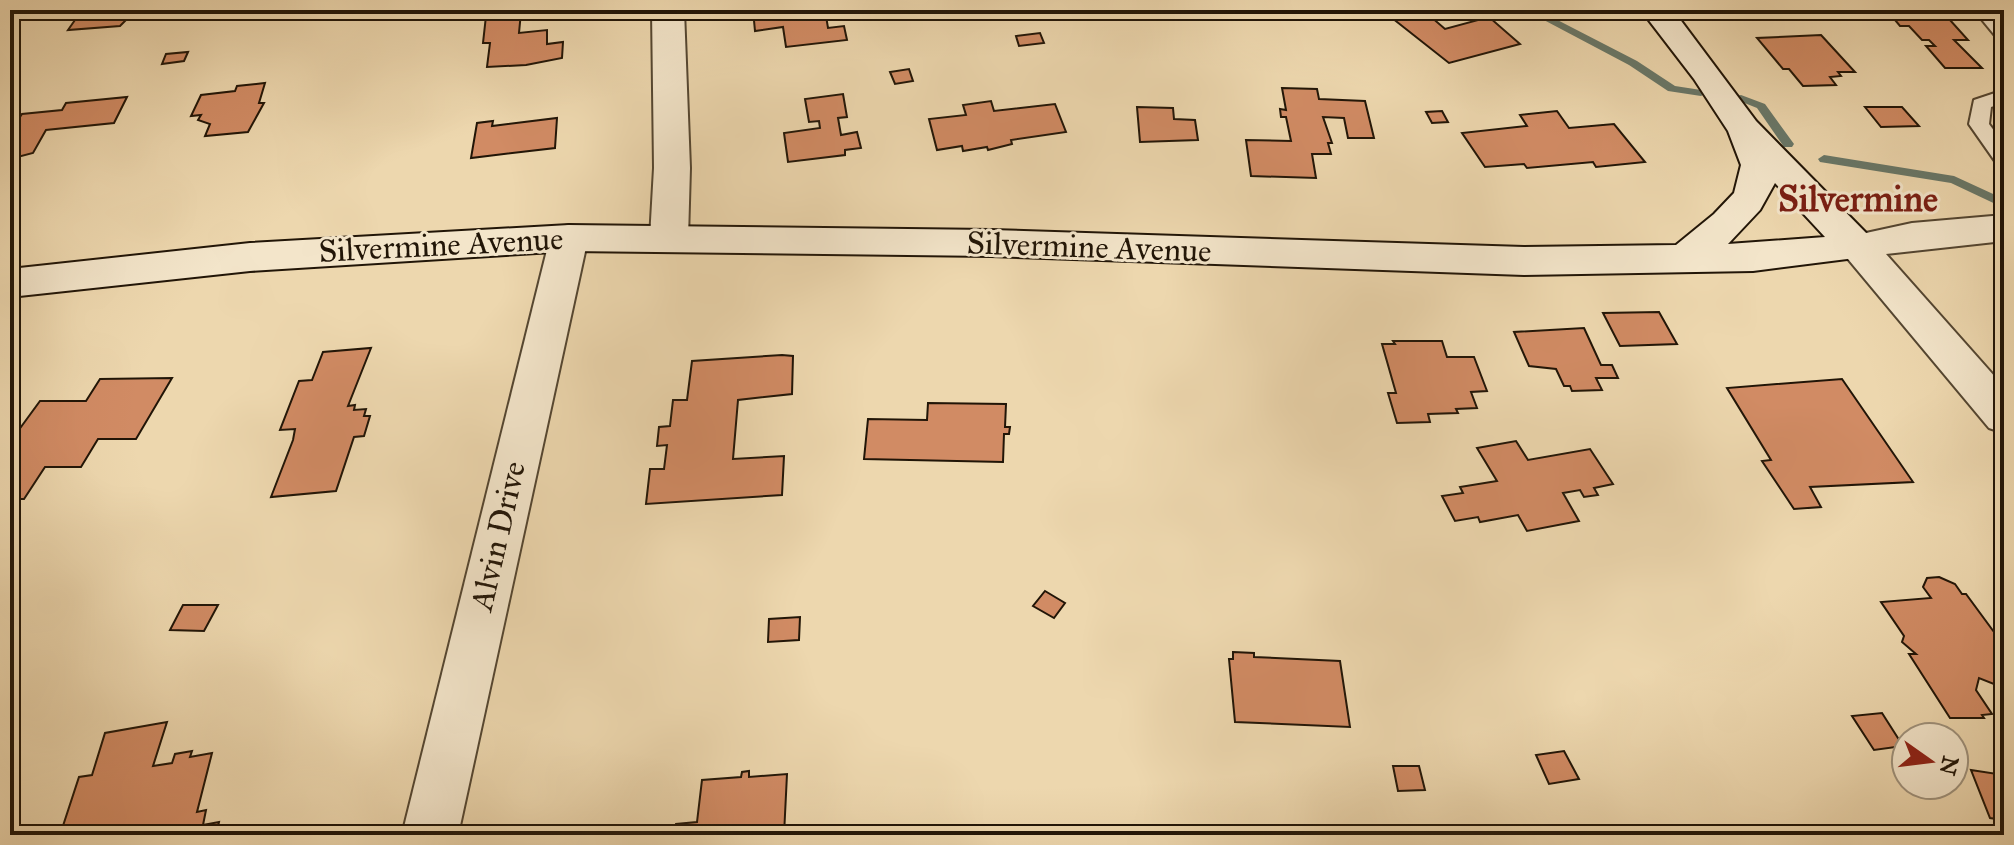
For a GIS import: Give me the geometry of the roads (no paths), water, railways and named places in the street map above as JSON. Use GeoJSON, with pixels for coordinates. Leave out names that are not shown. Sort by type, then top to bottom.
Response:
{"type":"FeatureCollection","features":[{"type":"Feature","properties":{"kind":"street"},"geometry":{"type":"LineString","coordinates":[[668,10],[672,168],[669,238]]}},
{"type":"Feature","properties":{"kind":"street"},"geometry":{"type":"LineString","coordinates":[[1657,10],[1707,74],[1744,129],[1756,152],[1759,176],[1752,194],[1711,239],[1684,259]]}},
{"type":"Feature","properties":{"kind":"street"},"geometry":{"type":"LineString","coordinates":[[1744,129],[1857,247],[2004,416]]}},
{"type":"Feature","properties":{"kind":"street","name":"Silvermine Avenue"},"geometry":{"type":"LineString","coordinates":[[10,283],[250,257],[569,238],[1066,245],[1453,259],[1684,259],[1813,254],[1912,236],[2004,228]]}},
{"type":"Feature","properties":{"kind":"street","name":"Alvin Drive"},"geometry":{"type":"LineString","coordinates":[[430,835],[569,238]]}},
{"type":"Feature","properties":{"kind":"lane"},"geometry":{"type":"LineString","coordinates":[[1983,10],[2004,34]]}},
{"type":"Feature","properties":{"kind":"lane"},"geometry":{"type":"LineString","coordinates":[[2002,153],[1979,124],[1981,104],[2004,96]]}},
{"type":"Feature","properties":{"kind":"waterway"},"geometry":{"type":"LineString","coordinates":[[1530,10],[1633,63],[1672,89],[1701,93]]}},
{"type":"Feature","properties":{"kind":"waterway"},"geometry":{"type":"LineString","coordinates":[[1741,98],[1761,106],[1788,144]]}},
{"type":"Feature","properties":{"kind":"waterway"},"geometry":{"type":"LineString","coordinates":[[1824,159],[1954,180],[2004,204]]}},
{"type":"Feature","properties":{"kind":"district","name":"Silvermine"},"geometry":{"type":"Point","coordinates":[1858,199]}}]}
